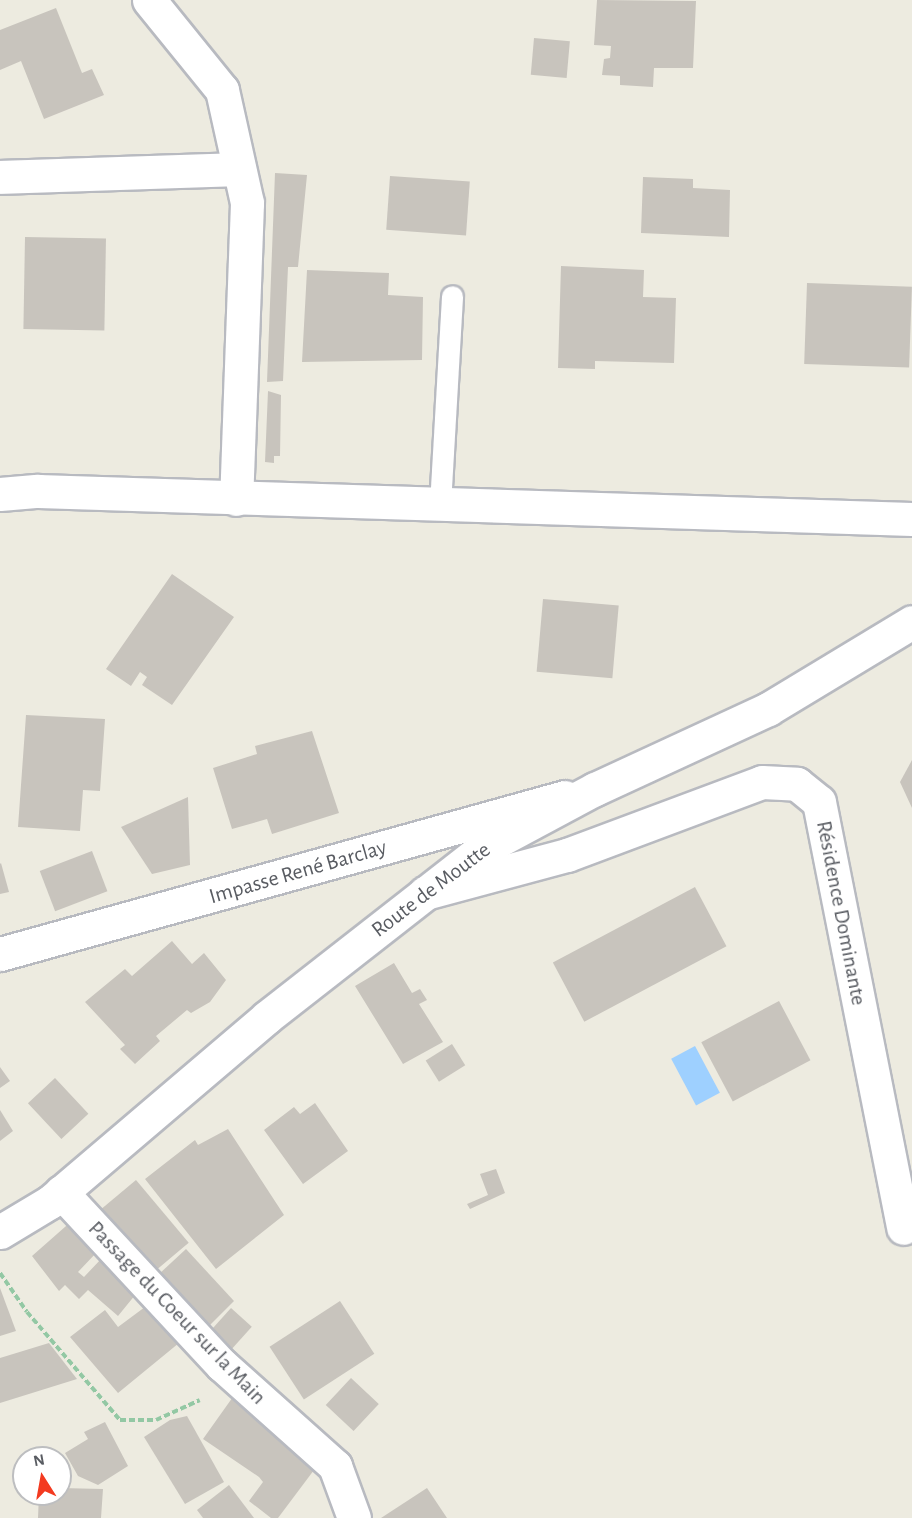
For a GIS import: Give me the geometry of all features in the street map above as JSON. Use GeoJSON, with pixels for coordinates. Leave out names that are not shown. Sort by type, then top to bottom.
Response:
{"type":"FeatureCollection","features":[{"type":"Feature","properties":{"kind":"street"},"geometry":{"type":"LineString","coordinates":[[149,0],[222,90],[247,203],[236,499]]}},
{"type":"Feature","properties":{"kind":"street"},"geometry":{"type":"LineString","coordinates":[[0,177],[239,169]]}},
{"type":"Feature","properties":{"kind":"street"},"geometry":{"type":"LineString","coordinates":[[0,494],[38,491],[912,519]]}},
{"type":"Feature","properties":{"kind":"street","name":"Route de Moutte"},"geometry":{"type":"LineString","coordinates":[[0,1232],[61,1192],[420,895],[481,850],[595,789],[768,709],[912,622]]}},
{"type":"Feature","properties":{"kind":"street","name":"Résidence Dominante"},"geometry":{"type":"LineString","coordinates":[[420,895],[567,855],[762,782],[797,784],[819,802],[903,1228]]}},
{"type":"Feature","properties":{"kind":"street","name":"Impasse René Barclay"},"geometry":{"type":"LineString","coordinates":[[0,954],[595,789]]}},
{"type":"Feature","properties":{"kind":"street","name":"Passage du Coeur sur la Main"},"geometry":{"type":"LineString","coordinates":[[61,1192],[235,1377],[335,1466],[354,1518]]}},
{"type":"Feature","properties":{"kind":"lane"},"geometry":{"type":"LineString","coordinates":[[440,505],[452,296]]}},
{"type":"Feature","properties":{"kind":"path"},"geometry":{"type":"LineString","coordinates":[[0,1273],[27,1312],[120,1420],[156,1420],[193,1405],[235,1377]]}},
{"type":"Feature","properties":{"kind":"water"},"geometry":{"type":"Polygon","coordinates":[[[695,1046],[720,1093],[696,1105],[671,1059],[695,1046]]]}},
{"type":"Feature","properties":{"kind":"building"},"geometry":{"type":"Polygon","coordinates":[[[597,0],[696,1],[693,68],[654,68],[653,87],[620,85],[620,76],[602,75],[604,59],[610,58],[611,46],[594,45],[597,0]]]}},
{"type":"Feature","properties":{"kind":"building"},"geometry":{"type":"Polygon","coordinates":[[[56,8],[82,73],[92,69],[104,95],[44,119],[21,61],[0,70],[0,30],[56,8]]]}},
{"type":"Feature","properties":{"kind":"building"},"geometry":{"type":"Polygon","coordinates":[[[534,38],[570,41],[567,78],[531,75],[534,38]]]}},
{"type":"Feature","properties":{"kind":"building"},"geometry":{"type":"Polygon","coordinates":[[[275,173],[307,175],[298,267],[288,267],[283,381],[267,382],[275,173]]]}},
{"type":"Feature","properties":{"kind":"building"},"geometry":{"type":"Polygon","coordinates":[[[390,176],[470,182],[466,235],[386,230],[390,176]]]}},
{"type":"Feature","properties":{"kind":"building"},"geometry":{"type":"Polygon","coordinates":[[[643,177],[693,179],[693,188],[730,190],[729,237],[641,233],[643,177]]]}},
{"type":"Feature","properties":{"kind":"building"},"geometry":{"type":"Polygon","coordinates":[[[25,237],[106,238],[104,330],[23,329],[25,237]]]}},
{"type":"Feature","properties":{"kind":"building"},"geometry":{"type":"Polygon","coordinates":[[[561,266],[644,270],[643,297],[676,298],[674,363],[595,361],[595,369],[558,368],[561,266]]]}},
{"type":"Feature","properties":{"kind":"building"},"geometry":{"type":"Polygon","coordinates":[[[307,270],[389,273],[388,295],[423,297],[422,360],[302,362],[307,270]]]}},
{"type":"Feature","properties":{"kind":"building"},"geometry":{"type":"Polygon","coordinates":[[[807,283],[912,287],[909,368],[804,364],[807,283]]]}},
{"type":"Feature","properties":{"kind":"building"},"geometry":{"type":"Polygon","coordinates":[[[268,391],[281,395],[280,456],[274,456],[274,463],[265,462],[268,391]]]}},
{"type":"Feature","properties":{"kind":"building"},"geometry":{"type":"Polygon","coordinates":[[[172,574],[234,617],[172,705],[142,685],[147,677],[140,672],[131,686],[106,669],[172,574]]]}},
{"type":"Feature","properties":{"kind":"building"},"geometry":{"type":"Polygon","coordinates":[[[543,599],[619,606],[612,678],[537,672],[543,599]]]}},
{"type":"Feature","properties":{"kind":"building"},"geometry":{"type":"Polygon","coordinates":[[[26,715],[105,719],[100,791],[83,790],[80,831],[18,827],[26,715]]]}},
{"type":"Feature","properties":{"kind":"building"},"geometry":{"type":"Polygon","coordinates":[[[312,731],[339,813],[272,834],[267,819],[232,829],[213,768],[257,754],[255,746],[312,731]]]}},
{"type":"Feature","properties":{"kind":"building"},"geometry":{"type":"Polygon","coordinates":[[[912,760],[912,808],[900,782],[912,760]]]}},
{"type":"Feature","properties":{"kind":"building"},"geometry":{"type":"Polygon","coordinates":[[[188,797],[190,865],[152,874],[121,827],[188,797]]]}},
{"type":"Feature","properties":{"kind":"building"},"geometry":{"type":"Polygon","coordinates":[[[92,851],[107,891],[55,911],[40,871],[92,851]]]}},
{"type":"Feature","properties":{"kind":"building"},"geometry":{"type":"Polygon","coordinates":[[[0,864],[9,892],[0,894],[0,864]]]}},
{"type":"Feature","properties":{"kind":"building"},"geometry":{"type":"Polygon","coordinates":[[[695,887],[726,946],[584,1022],[553,963],[695,887]]]}},
{"type":"Feature","properties":{"kind":"building"},"geometry":{"type":"Polygon","coordinates":[[[172,941],[192,964],[204,953],[226,980],[210,1002],[191,1013],[187,1010],[156,1036],[160,1041],[135,1064],[120,1049],[125,1045],[85,1002],[125,969],[132,976],[172,941]]]}},
{"type":"Feature","properties":{"kind":"building"},"geometry":{"type":"Polygon","coordinates":[[[394,963],[412,993],[420,989],[427,1000],[419,1004],[443,1042],[403,1064],[355,986],[394,963]]]}},
{"type":"Feature","properties":{"kind":"building"},"geometry":{"type":"Polygon","coordinates":[[[779,1001],[810,1060],[733,1101],[701,1042],[779,1001]]]}},
{"type":"Feature","properties":{"kind":"building"},"geometry":{"type":"Polygon","coordinates":[[[452,1044],[465,1065],[439,1082],[426,1060],[452,1044]]]}},
{"type":"Feature","properties":{"kind":"building"},"geometry":{"type":"Polygon","coordinates":[[[0,1067],[10,1081],[0,1088],[0,1067]]]}},
{"type":"Feature","properties":{"kind":"building"},"geometry":{"type":"Polygon","coordinates":[[[55,1078],[88,1114],[61,1139],[28,1103],[55,1078]]]}},
{"type":"Feature","properties":{"kind":"building"},"geometry":{"type":"Polygon","coordinates":[[[315,1103],[348,1151],[303,1184],[264,1130],[294,1107],[300,1114],[315,1103]]]}},
{"type":"Feature","properties":{"kind":"building"},"geometry":{"type":"Polygon","coordinates":[[[0,1110],[13,1131],[0,1141],[0,1110]]]}},
{"type":"Feature","properties":{"kind":"building"},"geometry":{"type":"Polygon","coordinates":[[[228,1129],[284,1215],[216,1269],[145,1179],[195,1140],[198,1145],[228,1129]]]}},
{"type":"Feature","properties":{"kind":"building"},"geometry":{"type":"Polygon","coordinates":[[[496,1169],[505,1193],[470,1209],[467,1204],[488,1195],[480,1174],[496,1169]]]}},
{"type":"Feature","properties":{"kind":"building"},"geometry":{"type":"Polygon","coordinates":[[[136,1180],[189,1243],[152,1274],[99,1211],[136,1180]]]}},
{"type":"Feature","properties":{"kind":"building"},"geometry":{"type":"Polygon","coordinates":[[[74,1219],[97,1252],[78,1272],[84,1277],[102,1258],[140,1289],[118,1316],[88,1290],[79,1299],[65,1285],[59,1291],[32,1256],[74,1219]]]}},
{"type":"Feature","properties":{"kind":"building"},"geometry":{"type":"Polygon","coordinates":[[[186,1249],[234,1301],[202,1333],[158,1275],[186,1249]]]}},
{"type":"Feature","properties":{"kind":"building"},"geometry":{"type":"Polygon","coordinates":[[[0,1288],[16,1331],[0,1336],[0,1288]]]}},
{"type":"Feature","properties":{"kind":"building"},"geometry":{"type":"Polygon","coordinates":[[[340,1301],[374,1354],[304,1400],[270,1347],[340,1301]]]}},
{"type":"Feature","properties":{"kind":"building"},"geometry":{"type":"Polygon","coordinates":[[[149,1304],[179,1343],[118,1393],[70,1337],[105,1310],[118,1327],[149,1304]]]}},
{"type":"Feature","properties":{"kind":"building"},"geometry":{"type":"Polygon","coordinates":[[[231,1308],[252,1327],[226,1355],[206,1336],[231,1308]]]}},
{"type":"Feature","properties":{"kind":"building"},"geometry":{"type":"Polygon","coordinates":[[[49,1343],[77,1379],[0,1403],[0,1358],[49,1343]]]}},
{"type":"Feature","properties":{"kind":"building"},"geometry":{"type":"Polygon","coordinates":[[[351,1378],[379,1404],[354,1431],[326,1405],[351,1378]]]}},
{"type":"Feature","properties":{"kind":"building"},"geometry":{"type":"Polygon","coordinates":[[[235,1394],[320,1462],[278,1518],[271,1518],[249,1501],[263,1482],[259,1477],[203,1439],[235,1394]]]}},
{"type":"Feature","properties":{"kind":"building"},"geometry":{"type":"Polygon","coordinates":[[[187,1416],[224,1482],[185,1504],[144,1437],[170,1420],[187,1416]]]}},
{"type":"Feature","properties":{"kind":"building"},"geometry":{"type":"Polygon","coordinates":[[[105,1422],[128,1466],[98,1485],[78,1476],[72,1465],[72,1449],[88,1439],[84,1432],[105,1422]]]}},
{"type":"Feature","properties":{"kind":"building"},"geometry":{"type":"Polygon","coordinates":[[[229,1485],[254,1518],[203,1518],[197,1510],[229,1485]]]}},
{"type":"Feature","properties":{"kind":"building"},"geometry":{"type":"Polygon","coordinates":[[[72,1488],[103,1489],[101,1518],[38,1518],[38,1506],[72,1506],[72,1488]]]}},
{"type":"Feature","properties":{"kind":"building"},"geometry":{"type":"Polygon","coordinates":[[[427,1488],[447,1518],[381,1518],[427,1488]]]}}]}
